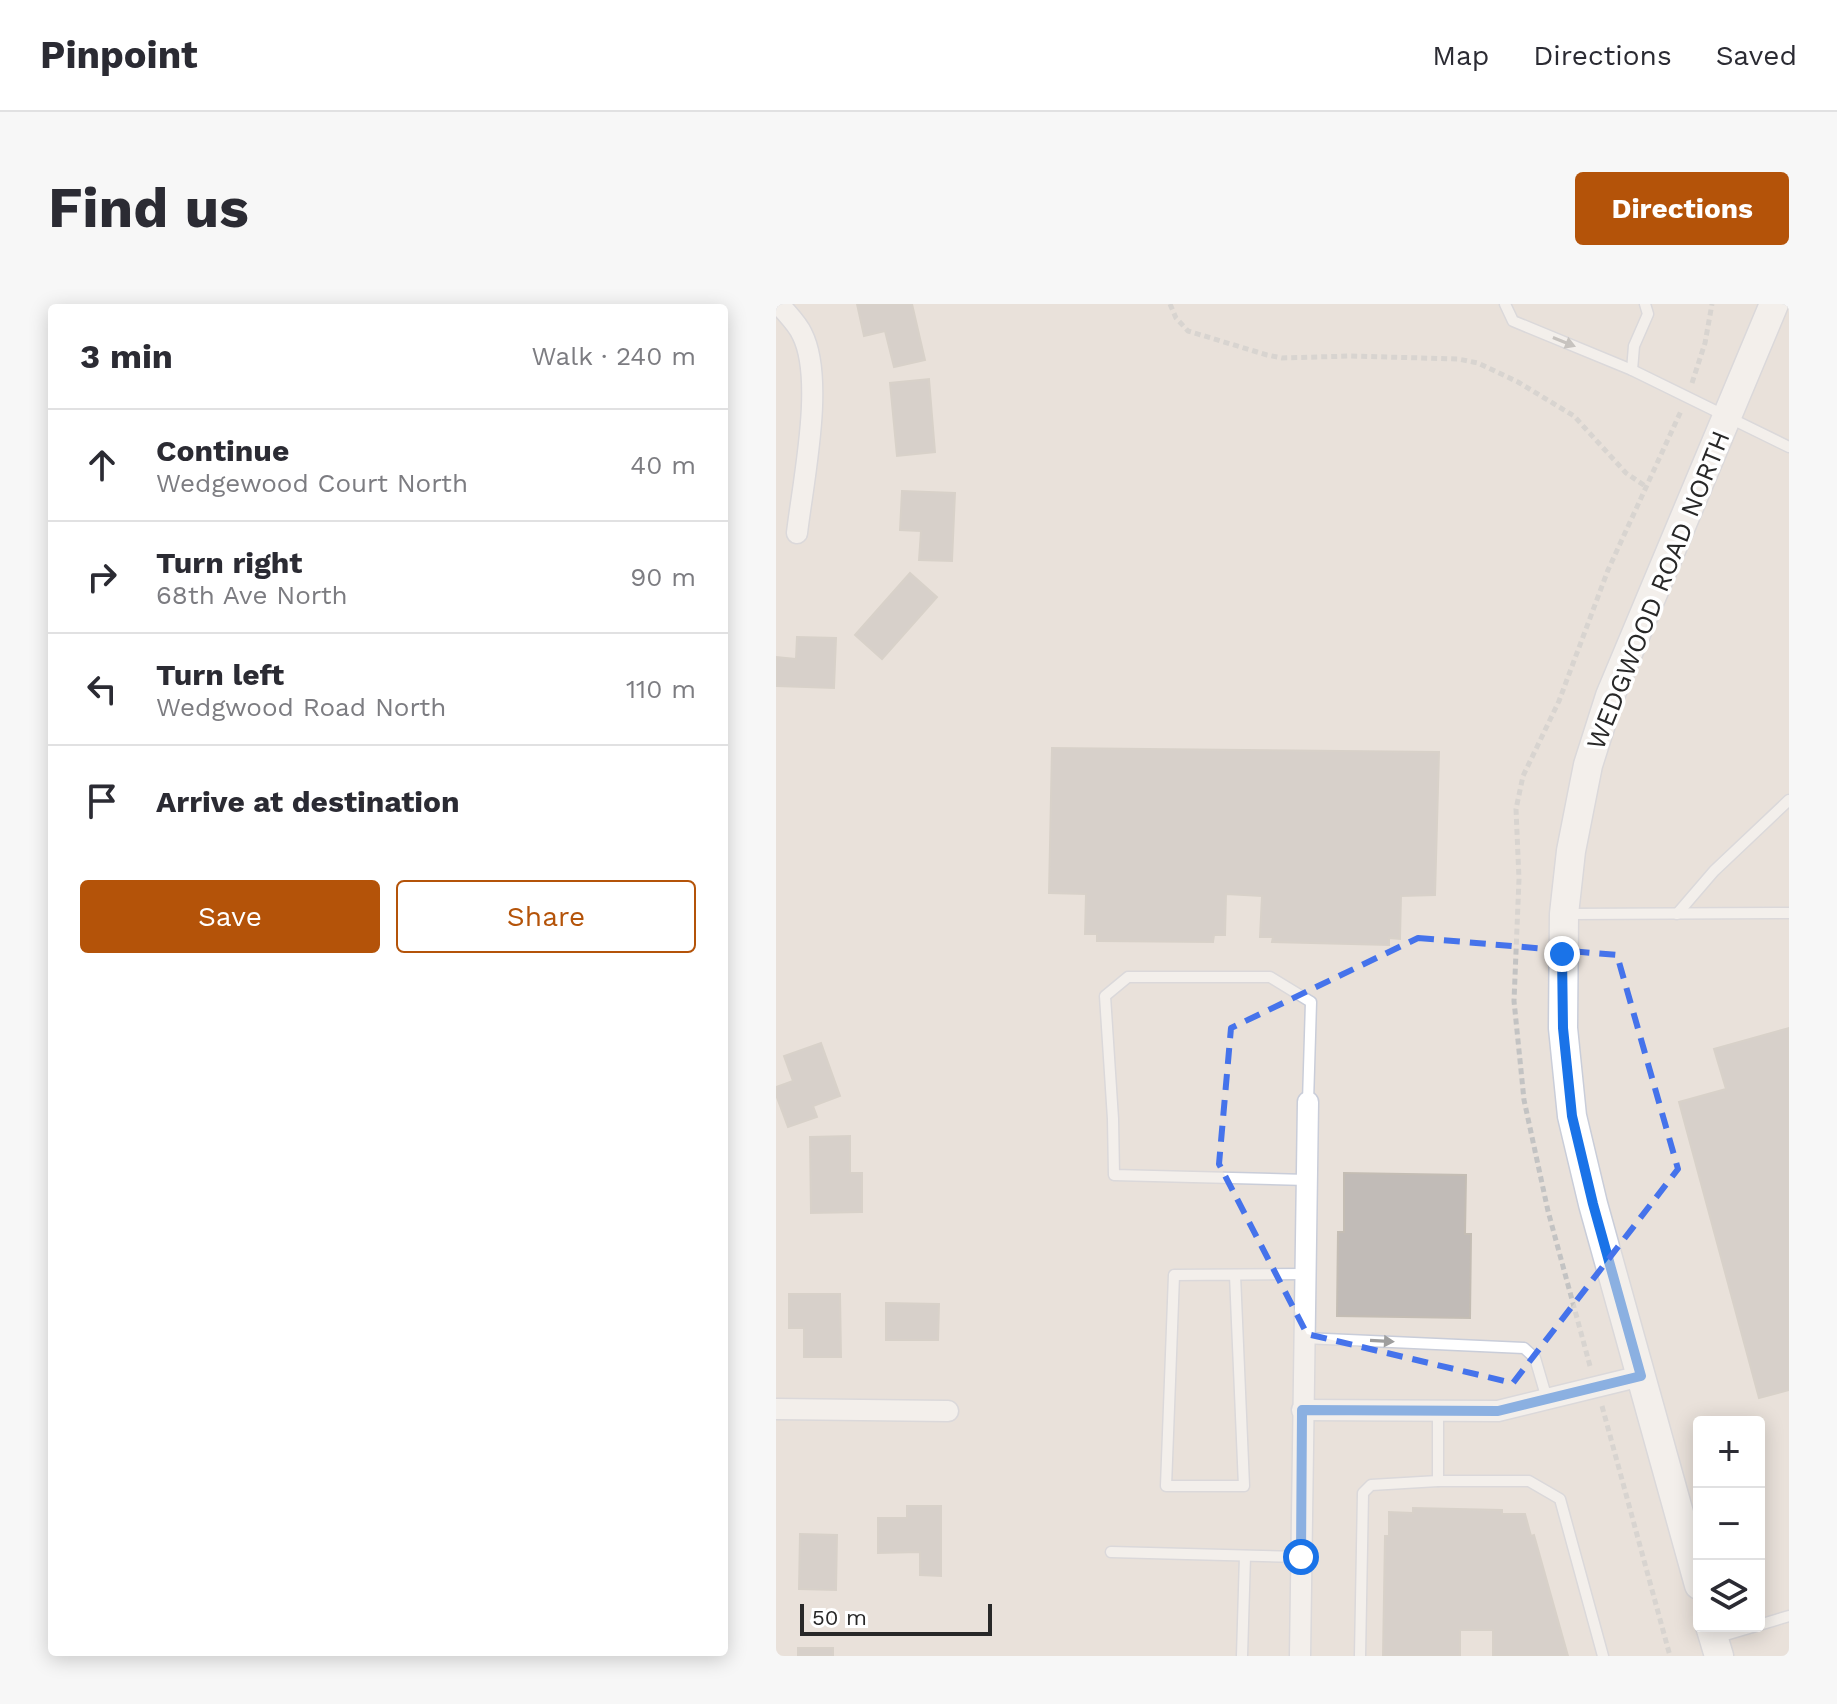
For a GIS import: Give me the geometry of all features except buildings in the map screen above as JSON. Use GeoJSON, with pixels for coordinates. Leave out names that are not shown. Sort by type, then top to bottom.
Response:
{"type":"FeatureCollection","features":[{"type":"Feature","properties":{"kind":"street"},"geometry":{"type":"LineString","coordinates":[[779,304],[802,332],[813,367],[797,533]]}},
{"type":"Feature","properties":{"kind":"street","name":"WEDGWOOD ROAD NORTH"},"geometry":{"type":"LineString","coordinates":[[1693,1563],[1593,1204],[1572,1116],[1563,1028],[1564,914],[1571,851],[1588,765],[1610,696],[1774,304]]}},
{"type":"Feature","properties":{"kind":"street"},"geometry":{"type":"LineString","coordinates":[[1300,1656],[1308,1102]]}},
{"type":"Feature","properties":{"kind":"street"},"geometry":{"type":"LineString","coordinates":[[1302,1410],[1498,1411],[1641,1376]]}},
{"type":"Feature","properties":{"kind":"street"},"geometry":{"type":"LineString","coordinates":[[776,1409],[948,1411]]}},
{"type":"Feature","properties":{"kind":"lane"},"geometry":{"type":"LineString","coordinates":[[1505,304],[1513,321],[1632,370],[1789,447]]}},
{"type":"Feature","properties":{"kind":"lane"},"geometry":{"type":"LineString","coordinates":[[1632,370],[1634,346],[1648,314],[1645,304]]}},
{"type":"Feature","properties":{"kind":"lane"},"geometry":{"type":"LineString","coordinates":[[1677,914],[1714,871],[1789,800]]}},
{"type":"Feature","properties":{"kind":"lane"},"geometry":{"type":"LineString","coordinates":[[1564,914],[1789,913]]}},
{"type":"Feature","properties":{"kind":"lane"},"geometry":{"type":"LineString","coordinates":[[1307,1180],[1114,1175],[1105,996],[1128,977],[1270,977],[1311,1002],[1308,1102]]}},
{"type":"Feature","properties":{"kind":"lane"},"geometry":{"type":"LineString","coordinates":[[1235,1275],[1244,1486],[1166,1486],[1174,1275],[1305,1274]]}},
{"type":"Feature","properties":{"kind":"lane"},"geometry":{"type":"LineString","coordinates":[[1304,1338],[1524,1348],[1535,1358],[1547,1400]]}},
{"type":"Feature","properties":{"kind":"lane"},"geometry":{"type":"LineString","coordinates":[[1438,1411],[1438,1481]]}},
{"type":"Feature","properties":{"kind":"lane"},"geometry":{"type":"LineString","coordinates":[[1360,1656],[1363,1493],[1371,1485],[1438,1481],[1529,1481],[1560,1499],[1603,1656]]}},
{"type":"Feature","properties":{"kind":"lane"},"geometry":{"type":"LineString","coordinates":[[1111,1552],[1301,1557]]}},
{"type":"Feature","properties":{"kind":"lane"},"geometry":{"type":"LineString","coordinates":[[1242,1656],[1245,1556]]}},
{"type":"Feature","properties":{"kind":"lane"},"geometry":{"type":"LineString","coordinates":[[1765,1624],[1789,1616]]}},
{"type":"Feature","properties":{"kind":"lane"},"geometry":{"type":"LineString","coordinates":[[1714,1640],[1739,1632]]}},
{"type":"Feature","properties":{"kind":"path"},"geometry":{"type":"LineString","coordinates":[[1170,304],[1176,318],[1188,331],[1282,358],[1351,356],[1458,359],[1478,363],[1518,382],[1574,416],[1626,473],[1645,486]]}},
{"type":"Feature","properties":{"kind":"highlighted area"},"geometry":{"type":"Polygon","coordinates":[[[1418,938],[1617,955],[1678,1169],[1513,1383],[1307,1334],[1219,1164],[1231,1028],[1418,938]]]}},
{"type":"Feature","properties":{"kind":"route"},"geometry":{"type":"LineString","coordinates":[[1301,1557],[1302,1410],[1498,1411],[1641,1376],[1572,1116],[1563,1028],[1562,954]]}}]}
